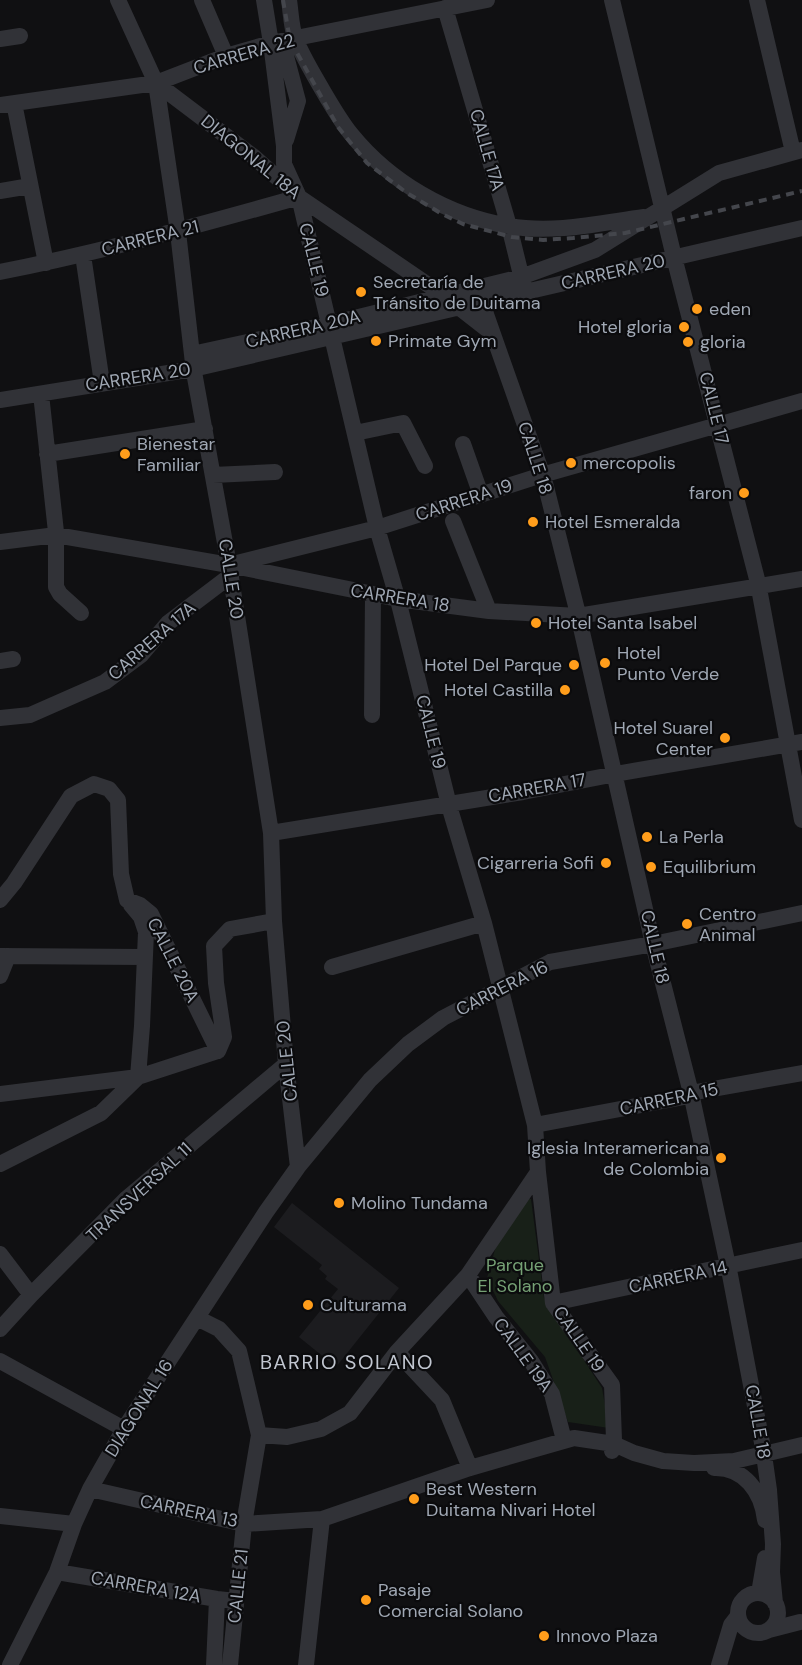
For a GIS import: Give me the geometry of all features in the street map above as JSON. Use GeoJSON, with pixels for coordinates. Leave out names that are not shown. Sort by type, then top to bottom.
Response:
{"type":"FeatureCollection","features":[{"type":"Feature","properties":{"kind":"street","name":"CALLE 20"},"geometry":{"type":"LineString","coordinates":[[118,0],[156,82],[178,232],[193,362],[230,570],[271,833],[274,921],[286,1064],[298,1167]]}},
{"type":"Feature","properties":{"kind":"street"},"geometry":{"type":"LineString","coordinates":[[202,0],[226,56]]}},
{"type":"Feature","properties":{"kind":"street","name":"CALLE 19"},"geometry":{"type":"LineString","coordinates":[[264,0],[283,41],[284,164],[299,197],[377,528],[398,599],[448,804],[484,923],[535,1125],[553,1303],[612,1385],[613,1448]]}},
{"type":"Feature","properties":{"kind":"street","name":"CARRERA 20A"},"geometry":{"type":"LineString","coordinates":[[289,0],[283,41],[351,134],[377,162],[414,189],[446,208],[509,226],[549,230],[656,212]]}},
{"type":"Feature","properties":{"kind":"street","name":"CARRERA 22"},"geometry":{"type":"LineString","coordinates":[[7,104],[156,82],[226,56],[283,41],[487,0]]}},
{"type":"Feature","properties":{"kind":"street","name":"CALLE 17"},"geometry":{"type":"LineString","coordinates":[[612,0],[656,212],[675,258],[759,587],[796,743],[802,820]]}},
{"type":"Feature","properties":{"kind":"street"},"geometry":{"type":"LineString","coordinates":[[757,0],[798,151]]}},
{"type":"Feature","properties":{"kind":"street","name":"CALLE 17A"},"geometry":{"type":"LineString","coordinates":[[445,9],[509,226],[523,285]]}},
{"type":"Feature","properties":{"kind":"street"},"geometry":{"type":"LineString","coordinates":[[0,39],[20,36]]}},
{"type":"Feature","properties":{"kind":"street","name":"DIAGONAL 18A"},"geometry":{"type":"LineString","coordinates":[[156,82],[254,157],[299,197],[443,295],[494,334]]}},
{"type":"Feature","properties":{"kind":"street"},"geometry":{"type":"LineString","coordinates":[[7,104],[30,186],[46,263]]}},
{"type":"Feature","properties":{"kind":"street","name":"CARRERA 20A"},"geometry":{"type":"LineString","coordinates":[[331,330],[443,295],[523,285],[596,250],[719,173],[798,151]]}},
{"type":"Feature","properties":{"kind":"street"},"geometry":{"type":"LineString","coordinates":[[0,190],[30,186]]}},
{"type":"Feature","properties":{"kind":"street","name":"CARRERA 21"},"geometry":{"type":"LineString","coordinates":[[0,272],[178,232],[299,197]]}},
{"type":"Feature","properties":{"kind":"street","name":"CARRERA 20"},"geometry":{"type":"LineString","coordinates":[[0,400],[102,383],[331,330],[482,303],[523,285],[609,273],[802,228]]}},
{"type":"Feature","properties":{"kind":"street"},"geometry":{"type":"LineString","coordinates":[[596,250],[594,258],[597,266],[609,273]]}},
{"type":"Feature","properties":{"kind":"street"},"geometry":{"type":"LineString","coordinates":[[83,255],[102,383]]}},
{"type":"Feature","properties":{"kind":"street","name":"CALLE 18"},"geometry":{"type":"LineString","coordinates":[[482,303],[542,475],[578,616],[653,944],[691,1093],[764,1454],[773,1544],[769,1622]]}},
{"type":"Feature","properties":{"kind":"street"},"geometry":{"type":"LineString","coordinates":[[41,394],[56,535],[56,586],[60,594],[81,613]]}},
{"type":"Feature","properties":{"kind":"street","name":"CARRERA 19"},"geometry":{"type":"LineString","coordinates":[[230,570],[377,528],[542,475],[802,401]]}},
{"type":"Feature","properties":{"kind":"street"},"geometry":{"type":"LineString","coordinates":[[355,434],[403,423],[425,466]]}},
{"type":"Feature","properties":{"kind":"street"},"geometry":{"type":"LineString","coordinates":[[47,454],[205,429]]}},
{"type":"Feature","properties":{"kind":"street"},"geometry":{"type":"LineString","coordinates":[[463,444],[481,495]]}},
{"type":"Feature","properties":{"kind":"street"},"geometry":{"type":"LineString","coordinates":[[213,476],[275,472]]}},
{"type":"Feature","properties":{"kind":"street"},"geometry":{"type":"LineString","coordinates":[[453,520],[489,611]]}},
{"type":"Feature","properties":{"kind":"street","name":"CARRERA 18"},"geometry":{"type":"LineString","coordinates":[[0,542],[56,535],[230,570],[398,599],[489,611],[578,616],[802,579]]}},
{"type":"Feature","properties":{"kind":"street","name":"CARRERA 17A"},"geometry":{"type":"LineString","coordinates":[[0,718],[30,715],[105,682],[141,655],[168,623],[230,570]]}},
{"type":"Feature","properties":{"kind":"street"},"geometry":{"type":"LineString","coordinates":[[372,715],[373,594]]}},
{"type":"Feature","properties":{"kind":"street","name":"CARRERA 17"},"geometry":{"type":"LineString","coordinates":[[271,833],[796,743]]}},
{"type":"Feature","properties":{"kind":"street"},"geometry":{"type":"LineString","coordinates":[[0,900],[71,796],[94,784],[109,789],[118,800],[121,874],[127,900],[141,917],[146,932],[138,1077],[101,1113],[0,1164]]}},
{"type":"Feature","properties":{"kind":"street","name":"CALLE 20A"},"geometry":{"type":"LineString","coordinates":[[127,900],[140,905],[151,914],[218,1051]]}},
{"type":"Feature","properties":{"kind":"street","name":"CARRERA 16"},"geometry":{"type":"LineString","coordinates":[[298,1167],[370,1080],[408,1044],[443,1018],[550,962],[653,944],[802,913]]}},
{"type":"Feature","properties":{"kind":"street"},"geometry":{"type":"LineString","coordinates":[[0,1094],[138,1077],[218,1051],[224,1037],[216,983],[214,946],[230,929],[274,921]]}},
{"type":"Feature","properties":{"kind":"street"},"geometry":{"type":"LineString","coordinates":[[332,967],[484,923]]}},
{"type":"Feature","properties":{"kind":"street"},"geometry":{"type":"LineString","coordinates":[[0,976],[4,956],[143,957]]}},
{"type":"Feature","properties":{"kind":"street","name":"TRANSVERSAL 11"},"geometry":{"type":"LineString","coordinates":[[0,1329],[127,1198],[286,1064]]}},
{"type":"Feature","properties":{"kind":"street","name":"CARRERA 15"},"geometry":{"type":"LineString","coordinates":[[535,1125],[802,1073]]}},
{"type":"Feature","properties":{"kind":"street","name":"DIAGONAL 16"},"geometry":{"type":"LineString","coordinates":[[8,1661],[57,1572],[74,1524],[90,1489],[124,1430],[298,1167]]}},
{"type":"Feature","properties":{"kind":"street"},"geometry":{"type":"LineString","coordinates":[[197,1318],[219,1329],[239,1352],[258,1435],[287,1437],[321,1429],[350,1413],[397,1352],[468,1275],[538,1172]]}},
{"type":"Feature","properties":{"kind":"street","name":"CARRERA 14"},"geometry":{"type":"LineString","coordinates":[[553,1303],[802,1250]]}},
{"type":"Feature","properties":{"kind":"street"},"geometry":{"type":"LineString","coordinates":[[0,1254],[31,1295]]}},
{"type":"Feature","properties":{"kind":"street","name":"CALLE 19A"},"geometry":{"type":"LineString","coordinates":[[468,1275],[496,1317],[531,1361],[552,1394],[564,1440]]}},
{"type":"Feature","properties":{"kind":"street"},"geometry":{"type":"LineString","coordinates":[[397,1352],[442,1400],[470,1468]]}},
{"type":"Feature","properties":{"kind":"street"},"geometry":{"type":"LineString","coordinates":[[0,1361],[124,1430]]}},
{"type":"Feature","properties":{"kind":"street","name":"CALLE 21"},"geometry":{"type":"LineString","coordinates":[[230,1665],[244,1524],[258,1435]]}},
{"type":"Feature","properties":{"kind":"street","name":"CARRERA 13"},"geometry":{"type":"LineString","coordinates":[[90,1489],[244,1524],[322,1520],[470,1468],[564,1440],[613,1448],[663,1461],[703,1463],[734,1461],[802,1445]]}},
{"type":"Feature","properties":{"kind":"street","name":"CARRERA 13"},"geometry":{"type":"LineString","coordinates":[[613,1448],[659,1469],[721,1468],[745,1476]]}},
{"type":"Feature","properties":{"kind":"street"},"geometry":{"type":"LineString","coordinates":[[734,1461],[751,1464],[764,1474],[769,1490]]}},
{"type":"Feature","properties":{"kind":"street","name":"CALLE 18"},"geometry":{"type":"LineString","coordinates":[[745,1476],[764,1510],[766,1535],[759,1593]]}},
{"type":"Feature","properties":{"kind":"street"},"geometry":{"type":"LineString","coordinates":[[0,1516],[74,1524]]}},
{"type":"Feature","properties":{"kind":"street"},"geometry":{"type":"LineString","coordinates":[[306,1665],[322,1520]]}},
{"type":"Feature","properties":{"kind":"street","name":"CARRERA 12A"},"geometry":{"type":"LineString","coordinates":[[57,1572],[236,1601]]}},
{"type":"Feature","properties":{"kind":"street"},"geometry":{"type":"LineString","coordinates":[[769,1622],[766,1595],[759,1593],[746,1598],[738,1609],[738,1617],[742,1626],[769,1622],[801,1622]]}},
{"type":"Feature","properties":{"kind":"street","name":"CALLE 21"},"geometry":{"type":"LineString","coordinates":[[214,1665],[217,1599]]}},
{"type":"Feature","properties":{"kind":"street"},"geometry":{"type":"LineString","coordinates":[[719,1665],[731,1625],[738,1617]]}},
{"type":"Feature","properties":{"kind":"street"},"geometry":{"type":"LineString","coordinates":[[730,1665],[738,1639],[744,1632],[769,1622]]}},
{"type":"Feature","properties":{"kind":"shaded area"},"geometry":{"type":"Polygon","coordinates":[[[292,1203],[399,1288],[336,1367],[299,1337],[338,1289],[325,1279],[327,1276],[319,1269],[322,1265],[274,1227],[292,1203]]]}},
{"type":"Feature","properties":{"kind":"green space","name":"Parque El Solano"},"geometry":{"type":"Polygon","coordinates":[[[521,1199],[531,1199],[544,1298],[602,1388],[609,1428],[568,1422],[545,1357],[498,1301],[487,1278],[498,1239],[521,1199]]]}},
{"type":"Feature","properties":{"kind":"railway"},"geometry":{"type":"LineString","coordinates":[[283,0],[290,40],[338,127],[367,163],[407,193],[463,224],[512,237],[543,240],[625,233],[802,191]]}},
{"type":"Feature","properties":{"kind":"place","name":"Secretaría de Tránsito de Duitama"},"geometry":{"type":"Point","coordinates":[361,292]}},
{"type":"Feature","properties":{"kind":"place","name":"eden"},"geometry":{"type":"Point","coordinates":[697,309]}},
{"type":"Feature","properties":{"kind":"place","name":"Hotel gloria"},"geometry":{"type":"Point","coordinates":[684,327]}},
{"type":"Feature","properties":{"kind":"place","name":"Primate Gym"},"geometry":{"type":"Point","coordinates":[376,341]}},
{"type":"Feature","properties":{"kind":"place","name":"gloria"},"geometry":{"type":"Point","coordinates":[688,342]}},
{"type":"Feature","properties":{"kind":"place","name":"Bienestar Familiar"},"geometry":{"type":"Point","coordinates":[125,454]}},
{"type":"Feature","properties":{"kind":"place","name":"mercopolis"},"geometry":{"type":"Point","coordinates":[571,463]}},
{"type":"Feature","properties":{"kind":"place","name":"faron"},"geometry":{"type":"Point","coordinates":[744,493]}},
{"type":"Feature","properties":{"kind":"place","name":"Hotel Esmeralda"},"geometry":{"type":"Point","coordinates":[533,522]}},
{"type":"Feature","properties":{"kind":"place","name":"Hotel Santa Isabel"},"geometry":{"type":"Point","coordinates":[536,623]}},
{"type":"Feature","properties":{"kind":"place","name":"Hotel Punto Verde"},"geometry":{"type":"Point","coordinates":[605,663]}},
{"type":"Feature","properties":{"kind":"place","name":"Hotel Del Parque"},"geometry":{"type":"Point","coordinates":[574,665]}},
{"type":"Feature","properties":{"kind":"place","name":"Hotel Castilla"},"geometry":{"type":"Point","coordinates":[565,690]}},
{"type":"Feature","properties":{"kind":"place","name":"Hotel Suarel Center"},"geometry":{"type":"Point","coordinates":[725,738]}},
{"type":"Feature","properties":{"kind":"place","name":"La Perla"},"geometry":{"type":"Point","coordinates":[647,837]}},
{"type":"Feature","properties":{"kind":"place","name":"Cigarreria Sofi"},"geometry":{"type":"Point","coordinates":[606,863]}},
{"type":"Feature","properties":{"kind":"place","name":"Equilibrium"},"geometry":{"type":"Point","coordinates":[651,867]}},
{"type":"Feature","properties":{"kind":"place","name":"Centro Animal"},"geometry":{"type":"Point","coordinates":[687,924]}},
{"type":"Feature","properties":{"kind":"place","name":"Iglesia Interamericana de Colombia"},"geometry":{"type":"Point","coordinates":[721,1158]}},
{"type":"Feature","properties":{"kind":"place","name":"Molino Tundama"},"geometry":{"type":"Point","coordinates":[339,1203]}},
{"type":"Feature","properties":{"kind":"place","name":"Culturama"},"geometry":{"type":"Point","coordinates":[308,1305]}},
{"type":"Feature","properties":{"kind":"place","name":"Best Western Duitama Nivari Hotel"},"geometry":{"type":"Point","coordinates":[414,1499]}},
{"type":"Feature","properties":{"kind":"place","name":"Pasaje Comercial Solano"},"geometry":{"type":"Point","coordinates":[366,1600]}},
{"type":"Feature","properties":{"kind":"place","name":"Innovo Plaza"},"geometry":{"type":"Point","coordinates":[544,1636]}},
{"type":"Feature","properties":{"kind":"district","name":"BARRIO SOLANO"},"geometry":{"type":"Point","coordinates":[347,1362]}}]}
